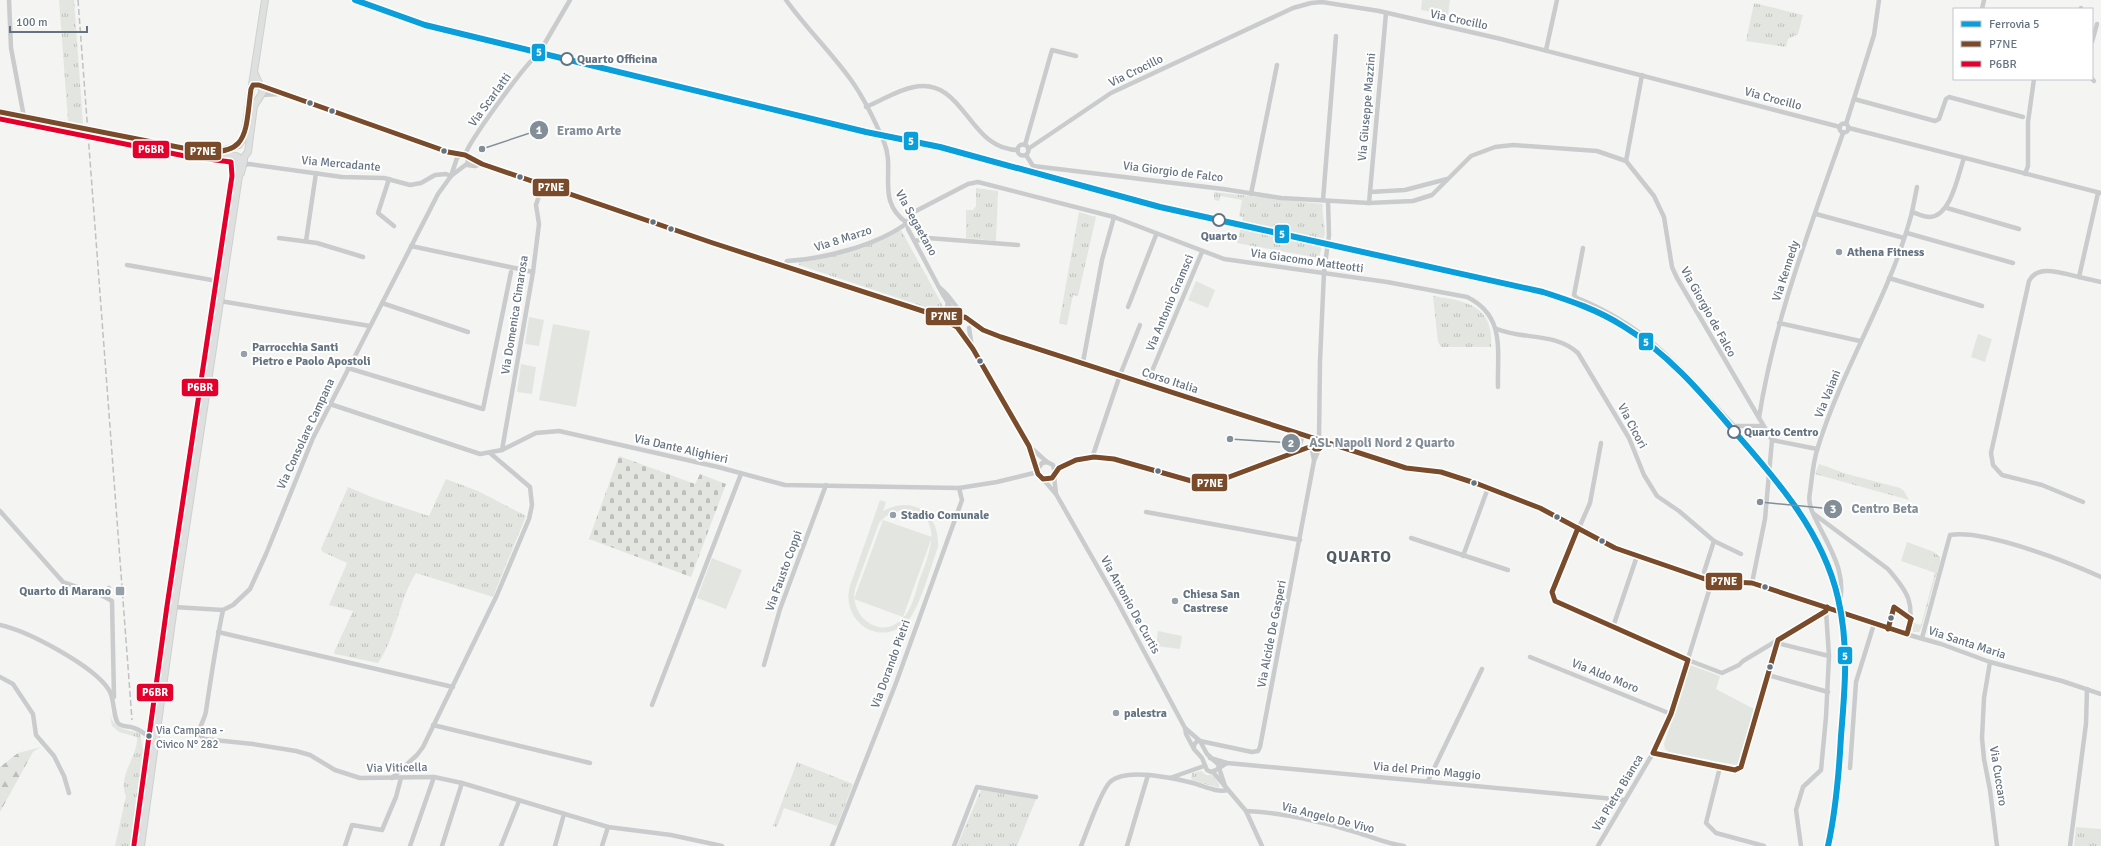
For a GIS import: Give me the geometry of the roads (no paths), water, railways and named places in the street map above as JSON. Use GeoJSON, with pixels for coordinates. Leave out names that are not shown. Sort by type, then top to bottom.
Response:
{"type":"FeatureCollection","features":[{"type":"Feature","properties":{"kind":"main road"},"geometry":{"type":"LineString","coordinates":[[239,176],[246,165],[235,150],[244,137],[255,74],[265,0]]}},
{"type":"Feature","properties":{"kind":"main road"},"geometry":{"type":"LineString","coordinates":[[141,846],[174,607],[239,176],[239,157],[247,150],[254,106],[260,96],[262,87],[255,74]]}},
{"type":"Feature","properties":{"kind":"main road"},"geometry":{"type":"LineString","coordinates":[[251,90],[257,84],[262,87]]}},
{"type":"Feature","properties":{"kind":"main road"},"geometry":{"type":"LineString","coordinates":[[251,90],[255,97],[260,96]]}},
{"type":"Feature","properties":{"kind":"main road"},"geometry":{"type":"LineString","coordinates":[[0,112],[208,153],[218,152],[238,146],[245,147],[247,150]]}},
{"type":"Feature","properties":{"kind":"main road"},"geometry":{"type":"LineString","coordinates":[[218,152],[239,157]]}},
{"type":"Feature","properties":{"kind":"street"},"geometry":{"type":"LineString","coordinates":[[10,0],[11,48],[24,117]]}},
{"type":"Feature","properties":{"kind":"street"},"geometry":{"type":"LineString","coordinates":[[542,48],[570,0]]}},
{"type":"Feature","properties":{"kind":"street","name":"VIa Segaetano"},"geometry":{"type":"LineString","coordinates":[[786,0],[800,20],[851,79],[866,107],[884,142],[888,157],[887,191],[901,218],[907,222],[908,229],[940,288]]}},
{"type":"Feature","properties":{"kind":"street"},"geometry":{"type":"LineString","coordinates":[[1306,0],[1311,3]]}},
{"type":"Feature","properties":{"kind":"street"},"geometry":{"type":"LineString","coordinates":[[1546,50],[1557,0]]}},
{"type":"Feature","properties":{"kind":"street"},"geometry":{"type":"LineString","coordinates":[[1879,0],[1874,35],[1854,99],[1847,126],[1847,132],[1843,133],[1840,127],[1847,126],[2099,193],[2079,277]]}},
{"type":"Feature","properties":{"kind":"street","name":"Via Crocillo"},"geometry":{"type":"LineString","coordinates":[[1018,150],[1019,146],[1026,147],[1111,93],[1293,8],[1311,3],[1338,2],[1546,50],[1840,127]]}},
{"type":"Feature","properties":{"kind":"street","name":"Via Giuseppe Mazzini"},"geometry":{"type":"LineString","coordinates":[[1368,203],[1386,13]]}},
{"type":"Feature","properties":{"kind":"street"},"geometry":{"type":"LineString","coordinates":[[2093,38],[2097,24]]}},
{"type":"Feature","properties":{"kind":"street"},"geometry":{"type":"LineString","coordinates":[[1321,448],[1319,440],[1320,361],[1324,272],[1329,235],[1326,200],[1336,36]]}},
{"type":"Feature","properties":{"kind":"street"},"geometry":{"type":"LineString","coordinates":[[866,107],[908,88],[924,86],[947,94],[972,121],[979,132],[992,143],[1004,148],[1018,150],[1020,154],[1026,155],[1026,147],[1052,50],[1076,56]]}},
{"type":"Feature","properties":{"kind":"street","name":"Via Scarlatti"},"geometry":{"type":"LineString","coordinates":[[462,157],[534,58],[541,55]]}},
{"type":"Feature","properties":{"kind":"street"},"geometry":{"type":"LineString","coordinates":[[1251,194],[1276,65]]}},
{"type":"Feature","properties":{"kind":"street"},"geometry":{"type":"LineString","coordinates":[[1626,161],[1642,76]]}},
{"type":"Feature","properties":{"kind":"street"},"geometry":{"type":"LineString","coordinates":[[2025,174],[2028,166],[2027,133],[2034,80]]}},
{"type":"Feature","properties":{"kind":"street"},"geometry":{"type":"LineString","coordinates":[[262,87],[482,164],[543,183],[785,267],[935,315],[958,319],[968,319],[970,324],[969,328],[972,347],[1029,446],[1038,471],[1043,479],[1050,479],[1066,464]]}},
{"type":"Feature","properties":{"kind":"street"},"geometry":{"type":"LineString","coordinates":[[260,96],[281,94]]}},
{"type":"Feature","properties":{"kind":"street"},"geometry":{"type":"LineString","coordinates":[[1854,99],[1936,121],[1939,119],[1946,99],[1949,97],[2023,117]]}},
{"type":"Feature","properties":{"kind":"street","name":"Via Kennedy"},"geometry":{"type":"LineString","coordinates":[[1759,418],[1764,384],[1780,323],[1843,133]]}},
{"type":"Feature","properties":{"kind":"street","name":"Via Giorgio de Falco"},"geometry":{"type":"LineString","coordinates":[[1026,155],[1032,166],[1281,198],[1368,203],[1413,201],[1436,192],[1471,156],[1495,147],[1513,145],[1588,150],[1608,153],[1626,161],[1661,207],[1672,267],[1677,278],[1772,440]]}},
{"type":"Feature","properties":{"kind":"street"},"geometry":{"type":"LineString","coordinates":[[462,157],[469,162],[466,165]]}},
{"type":"Feature","properties":{"kind":"street"},"geometry":{"type":"LineString","coordinates":[[462,157],[460,165],[475,166],[482,164]]}},
{"type":"Feature","properties":{"kind":"street","name":"Via Consolare Campana"},"geometry":{"type":"LineString","coordinates":[[223,610],[243,596],[253,583],[295,480],[330,404],[438,194],[462,157]]}},
{"type":"Feature","properties":{"kind":"street"},"geometry":{"type":"LineString","coordinates":[[1912,212],[1931,217],[1941,214],[1947,208],[1964,158]]}},
{"type":"Feature","properties":{"kind":"street","name":"Via Mercadante"},"geometry":{"type":"LineString","coordinates":[[246,165],[389,179],[410,185],[421,183],[435,175],[446,174],[451,176]]}},
{"type":"Feature","properties":{"kind":"street","name":"Via Consolare Campana"},"geometry":{"type":"LineString","coordinates":[[451,176],[466,165]]}},
{"type":"Feature","properties":{"kind":"street"},"geometry":{"type":"LineString","coordinates":[[306,241],[316,173]]}},
{"type":"Feature","properties":{"kind":"street","name":"Via Giorgio de Falco"},"geometry":{"type":"LineString","coordinates":[[1370,192],[1393,192],[1432,184],[1448,178]]}},
{"type":"Feature","properties":{"kind":"street"},"geometry":{"type":"LineString","coordinates":[[389,179],[378,213],[394,226]]}},
{"type":"Feature","properties":{"kind":"street","name":"Via Giacomo Matteotti"},"geometry":{"type":"LineString","coordinates":[[907,222],[910,215],[914,212],[974,182],[1004,188],[1114,217],[1156,235],[1224,259],[1324,272],[1467,297],[1478,302],[1489,312],[1497,328]]}},
{"type":"Feature","properties":{"kind":"street","name":"Via Domenica Cimarosa"},"geometry":{"type":"LineString","coordinates":[[502,450],[533,272],[539,224],[536,206],[543,183]]}},
{"type":"Feature","properties":{"kind":"street"},"geometry":{"type":"LineString","coordinates":[[1432,184],[1436,192]]}},
{"type":"Feature","properties":{"kind":"street","name":"Via Vaiani"},"geometry":{"type":"LineString","coordinates":[[1838,611],[1842,601],[1840,573],[1836,560],[1813,514],[1809,494],[1817,449],[1860,341],[1889,278],[1906,233],[1917,186]]}},
{"type":"Feature","properties":{"kind":"street"},"geometry":{"type":"LineString","coordinates":[[1947,208],[2019,229]]}},
{"type":"Feature","properties":{"kind":"street"},"geometry":{"type":"LineString","coordinates":[[1816,214],[1904,238]]}},
{"type":"Feature","properties":{"kind":"street"},"geometry":{"type":"LineString","coordinates":[[1082,362],[1102,260],[1114,217]]}},
{"type":"Feature","properties":{"kind":"street","name":"Via 8 Marzo"},"geometry":{"type":"LineString","coordinates":[[785,267],[787,261],[810,260],[863,244],[899,229],[907,222]]}},
{"type":"Feature","properties":{"kind":"street"},"geometry":{"type":"LineString","coordinates":[[1906,233],[2013,262]]}},
{"type":"Feature","properties":{"kind":"street"},"geometry":{"type":"LineString","coordinates":[[1128,307],[1156,235]]}},
{"type":"Feature","properties":{"kind":"street"},"geometry":{"type":"LineString","coordinates":[[279,238],[306,241],[363,256]]}},
{"type":"Feature","properties":{"kind":"street"},"geometry":{"type":"LineString","coordinates":[[915,241],[928,238],[1018,245]]}},
{"type":"Feature","properties":{"kind":"street"},"geometry":{"type":"LineString","coordinates":[[411,246],[533,272]]}},
{"type":"Feature","properties":{"kind":"street"},"geometry":{"type":"LineString","coordinates":[[1583,248],[1574,295],[1577,298],[1610,313],[1655,344],[1681,367],[1734,426],[1764,426]]}},
{"type":"Feature","properties":{"kind":"street","name":"Via Antonio Gramsci"},"geometry":{"type":"LineString","coordinates":[[1147,383],[1202,252]]}},
{"type":"Feature","properties":{"kind":"street"},"geometry":{"type":"LineString","coordinates":[[127,265],[223,282]]}},
{"type":"Feature","properties":{"kind":"street"},"geometry":{"type":"LineString","coordinates":[[2083,502],[2042,485],[2002,475],[1993,465],[1991,453],[2030,278],[2034,274],[2042,271],[2101,282]]}},
{"type":"Feature","properties":{"kind":"street"},"geometry":{"type":"LineString","coordinates":[[348,368],[483,409],[511,272]]}},
{"type":"Feature","properties":{"kind":"street"},"geometry":{"type":"LineString","coordinates":[[1889,278],[1982,306]]}},
{"type":"Feature","properties":{"kind":"street"},"geometry":{"type":"LineString","coordinates":[[940,288],[958,319],[956,323],[959,329],[967,343],[972,347]]}},
{"type":"Feature","properties":{"kind":"street","name":"Corso Italia"},"geometry":{"type":"LineString","coordinates":[[940,288],[946,292],[959,311],[968,319],[983,330],[1000,337],[1082,362],[1406,468],[1441,472],[1488,488],[1540,508],[1609,545],[1712,581]]}},
{"type":"Feature","properties":{"kind":"street"},"geometry":{"type":"LineString","coordinates":[[220,301],[370,326]]}},
{"type":"Feature","properties":{"kind":"street"},"geometry":{"type":"LineString","coordinates":[[942,316],[946,312],[948,302]]}},
{"type":"Feature","properties":{"kind":"street"},"geometry":{"type":"LineString","coordinates":[[382,303],[468,332]]}},
{"type":"Feature","properties":{"kind":"street"},"geometry":{"type":"LineString","coordinates":[[935,315],[959,329],[965,331],[969,328]]}},
{"type":"Feature","properties":{"kind":"street"},"geometry":{"type":"LineString","coordinates":[[1780,323],[1860,341]]}},
{"type":"Feature","properties":{"kind":"street"},"geometry":{"type":"LineString","coordinates":[[1092,458],[1120,375],[1140,325]]}},
{"type":"Feature","properties":{"kind":"street"},"geometry":{"type":"LineString","coordinates":[[1497,328],[1498,387]]}},
{"type":"Feature","properties":{"kind":"street","name":"Via Cicori"},"geometry":{"type":"LineString","coordinates":[[1497,328],[1556,340],[1572,348],[1578,353],[1629,438],[1644,475],[1657,496],[1679,511],[1714,541],[1741,554]]}},
{"type":"Feature","properties":{"kind":"street","name":"Via Dante Alighieri"},"geometry":{"type":"LineString","coordinates":[[330,404],[480,454],[502,450],[536,433],[559,431],[741,474],[785,486],[826,485],[959,488],[997,482],[1038,471]]}},
{"type":"Feature","properties":{"kind":"street"},"geometry":{"type":"LineString","coordinates":[[1290,453],[1293,446],[1294,432]]}},
{"type":"Feature","properties":{"kind":"street"},"geometry":{"type":"LineString","coordinates":[[1298,451],[1303,434]]}},
{"type":"Feature","properties":{"kind":"street"},"geometry":{"type":"LineString","coordinates":[[1312,447],[1313,440],[1319,440]]}},
{"type":"Feature","properties":{"kind":"street"},"geometry":{"type":"LineString","coordinates":[[1752,583],[1764,518],[1772,440],[1817,449]]}},
{"type":"Feature","properties":{"kind":"street"},"geometry":{"type":"LineString","coordinates":[[1038,471],[1042,463],[1049,462],[1066,464],[1092,458],[1118,460],[1139,465],[1174,478],[1203,484],[1213,483],[1290,453],[1312,447],[1321,448],[1328,442]]}},
{"type":"Feature","properties":{"kind":"street"},"geometry":{"type":"LineString","coordinates":[[1601,443],[1590,503],[1553,587],[1552,597],[1555,601],[1688,660],[1722,673],[1778,641],[1826,609]]}},
{"type":"Feature","properties":{"kind":"street"},"geometry":{"type":"LineString","coordinates":[[1029,446],[1055,467],[1055,474]]}},
{"type":"Feature","properties":{"kind":"street","name":"Via Alcide De Gasperi"},"geometry":{"type":"LineString","coordinates":[[1200,741],[1214,746],[1252,752],[1258,751],[1260,747],[1314,461],[1312,447]]}},
{"type":"Feature","properties":{"kind":"street","name":"Via Alcide De Gasperi"},"geometry":{"type":"LineString","coordinates":[[1314,461],[1321,448]]}},
{"type":"Feature","properties":{"kind":"street"},"geometry":{"type":"LineString","coordinates":[[392,778],[417,755],[434,725],[498,595],[529,519],[532,505],[530,487],[490,453]]}},
{"type":"Feature","properties":{"kind":"street"},"geometry":{"type":"LineString","coordinates":[[652,705],[741,474]]}},
{"type":"Feature","properties":{"kind":"street","name":"Via Antonio De Curtis"},"geometry":{"type":"LineString","coordinates":[[1055,474],[1056,494]]}},
{"type":"Feature","properties":{"kind":"street","name":"Via Antonio De Curtis"},"geometry":{"type":"LineString","coordinates":[[1043,479],[1056,494],[1117,601],[1185,728],[1186,734],[1194,749],[1202,758],[1204,766],[1209,771],[1213,772],[1246,811],[1262,846]]}},
{"type":"Feature","properties":{"kind":"street","name":"Via Fausto Coppi"},"geometry":{"type":"LineString","coordinates":[[764,665],[780,609],[826,485]]}},
{"type":"Feature","properties":{"kind":"street","name":"Via Dorando Pietri"},"geometry":{"type":"LineString","coordinates":[[832,846],[896,682],[962,500],[959,488]]}},
{"type":"Feature","properties":{"kind":"street"},"geometry":{"type":"LineString","coordinates":[[1463,556],[1488,488]]}},
{"type":"Feature","properties":{"kind":"street"},"geometry":{"type":"LineString","coordinates":[[0,511],[63,582],[103,596],[112,601],[114,701],[116,720],[120,724],[136,728],[155,741]]}},
{"type":"Feature","properties":{"kind":"street"},"geometry":{"type":"LineString","coordinates":[[1146,512],[1300,540]]}},
{"type":"Feature","properties":{"kind":"street"},"geometry":{"type":"LineString","coordinates":[[1813,514],[1888,569],[1906,593],[1911,608],[1911,619],[1907,634]]}},
{"type":"Feature","properties":{"kind":"street"},"geometry":{"type":"LineString","coordinates":[[1922,638],[1950,535],[1958,534],[1986,538],[2058,560],[2101,577]]}},
{"type":"Feature","properties":{"kind":"street"},"geometry":{"type":"LineString","coordinates":[[1411,538],[1508,570]]}},
{"type":"Feature","properties":{"kind":"street"},"geometry":{"type":"LineString","coordinates":[[1704,572],[1714,541]]}},
{"type":"Feature","properties":{"kind":"street"},"geometry":{"type":"LineString","coordinates":[[1613,627],[1637,556]]}},
{"type":"Feature","properties":{"kind":"street","name":"Via Santa Maria"},"geometry":{"type":"LineString","coordinates":[[1712,581],[1752,583],[1826,609],[1838,611],[1874,624],[1922,638],[1990,662],[2101,694]]}},
{"type":"Feature","properties":{"kind":"street","name":"Via Pietra Bianca"},"geometry":{"type":"LineString","coordinates":[[1599,846],[1624,800],[1653,753],[1672,714],[1712,581]]}},
{"type":"Feature","properties":{"kind":"street"},"geometry":{"type":"LineString","coordinates":[[103,596],[109,588]]}},
{"type":"Feature","properties":{"kind":"street"},"geometry":{"type":"LineString","coordinates":[[174,607],[223,610]]}},
{"type":"Feature","properties":{"kind":"street"},"geometry":{"type":"LineString","coordinates":[[1800,846],[1796,810],[1803,787],[1820,770],[1828,692],[1829,656],[1826,609]]}},
{"type":"Feature","properties":{"kind":"street","name":"Via Viticella"},"geometry":{"type":"LineString","coordinates":[[223,610],[209,678],[206,714],[199,730],[201,737],[310,755],[334,770],[360,778],[434,777],[462,783],[608,827],[676,836],[722,846]]}},
{"type":"Feature","properties":{"kind":"street"},"geometry":{"type":"LineString","coordinates":[[1850,768],[1856,682],[1874,624]]}},
{"type":"Feature","properties":{"kind":"street"},"geometry":{"type":"LineString","coordinates":[[0,625],[31,636],[78,663],[102,679],[110,691],[114,701]]}},
{"type":"Feature","properties":{"kind":"street"},"geometry":{"type":"LineString","coordinates":[[218,632],[453,687]]}},
{"type":"Feature","properties":{"kind":"street"},"geometry":{"type":"LineString","coordinates":[[1778,641],[1829,656]]}},
{"type":"Feature","properties":{"kind":"street"},"geometry":{"type":"LineString","coordinates":[[1653,753],[1735,770],[1743,764],[1778,641]]}},
{"type":"Feature","properties":{"kind":"street","name":"Via Aldo Moro"},"geometry":{"type":"LineString","coordinates":[[1530,657],[1672,714]]}},
{"type":"Feature","properties":{"kind":"street","name":"Via Cuccaro"},"geometry":{"type":"LineString","coordinates":[[1990,662],[1984,698],[1982,738],[1997,846]]}},
{"type":"Feature","properties":{"kind":"street"},"geometry":{"type":"LineString","coordinates":[[1428,781],[1482,669]]}},
{"type":"Feature","properties":{"kind":"street"},"geometry":{"type":"LineString","coordinates":[[1768,675],[1828,692]]}},
{"type":"Feature","properties":{"kind":"street"},"geometry":{"type":"LineString","coordinates":[[0,676],[13,684],[33,714],[36,736],[54,756],[64,776],[69,793]]}},
{"type":"Feature","properties":{"kind":"street"},"geometry":{"type":"LineString","coordinates":[[2070,846],[2086,724],[2087,689]]}},
{"type":"Feature","properties":{"kind":"street"},"geometry":{"type":"LineString","coordinates":[[434,725],[590,763]]}},
{"type":"Feature","properties":{"kind":"street","name":"Via Antonio De Curtis"},"geometry":{"type":"LineString","coordinates":[[1185,728],[1200,741],[1208,756],[1217,763],[1227,788]]}},
{"type":"Feature","properties":{"kind":"street"},"geometry":{"type":"LineString","coordinates":[[1194,749],[1195,742],[1200,741]]}},
{"type":"Feature","properties":{"kind":"street"},"geometry":{"type":"LineString","coordinates":[[1208,756],[1208,748],[1214,746]]}},
{"type":"Feature","properties":{"kind":"street","name":"Via del Primo Maggio"},"geometry":{"type":"LineString","coordinates":[[1208,756],[1227,763],[1624,800]]}},
{"type":"Feature","properties":{"kind":"street"},"geometry":{"type":"LineString","coordinates":[[1213,772],[1227,763]]}},
{"type":"Feature","properties":{"kind":"street"},"geometry":{"type":"LineString","coordinates":[[1168,778],[1188,773],[1204,766]]}},
{"type":"Feature","properties":{"kind":"street"},"geometry":{"type":"LineString","coordinates":[[1720,767],[1706,823],[1716,833],[1764,846]]}},
{"type":"Feature","properties":{"kind":"street"},"geometry":{"type":"LineString","coordinates":[[1188,773],[1188,782]]}},
{"type":"Feature","properties":{"kind":"street"},"geometry":{"type":"LineString","coordinates":[[1081,846],[1109,783],[1123,775],[1168,778],[1219,791],[1227,788]]}},
{"type":"Feature","properties":{"kind":"street"},"geometry":{"type":"LineString","coordinates":[[1127,846],[1148,776]]}},
{"type":"Feature","properties":{"kind":"street"},"geometry":{"type":"LineString","coordinates":[[410,846],[434,777]]}},
{"type":"Feature","properties":{"kind":"street"},"geometry":{"type":"LineString","coordinates":[[345,846],[352,825],[382,830],[396,797],[401,778]]}},
{"type":"Feature","properties":{"kind":"street"},"geometry":{"type":"LineString","coordinates":[[442,846],[462,783]]}},
{"type":"Feature","properties":{"kind":"street"},"geometry":{"type":"LineString","coordinates":[[954,846],[977,787],[1036,797]]}},
{"type":"Feature","properties":{"kind":"street"},"geometry":{"type":"LineString","coordinates":[[501,846],[519,801]]}},
{"type":"Feature","properties":{"kind":"street","name":"Via Angelo De Vivo"},"geometry":{"type":"LineString","coordinates":[[1246,811],[1317,823],[1358,833],[1392,845],[1404,846]]}},
{"type":"Feature","properties":{"kind":"street"},"geometry":{"type":"LineString","coordinates":[[555,846],[564,814]]}},
{"type":"Feature","properties":{"kind":"street"},"geometry":{"type":"LineString","coordinates":[[602,846],[608,827]]}},
{"type":"Feature","properties":{"kind":"railway"},"geometry":{"type":"LineString","coordinates":[[78,0],[132,720]]}},
{"type":"Feature","properties":{"kind":"rail line","name":"5"},"geometry":{"type":"LineString","coordinates":[[355,0],[425,25],[866,132],[940,147],[1160,207],[1543,292],[1584,306],[1614,320],[1639,336],[1668,360],[1708,401],[1781,487],[1796,508],[1810,529],[1831,574],[1838,598],[1844,633],[1845,667],[1838,778],[1828,846]]}},
{"type":"Feature","properties":{"kind":"place","name":"Quarto Officina"},"geometry":{"type":"Point","coordinates":[567,59]}},
{"type":"Feature","properties":{"kind":"place","name":"Eramo Arte"},"geometry":{"type":"Point","coordinates":[482,149]}},
{"type":"Feature","properties":{"kind":"place","name":"Quarto"},"geometry":{"type":"Point","coordinates":[1219,220]}},
{"type":"Feature","properties":{"kind":"place","name":"Athena Fitness"},"geometry":{"type":"Point","coordinates":[1839,252]}},
{"type":"Feature","properties":{"kind":"place","name":"Parrocchia Santi Pietro e Paolo Apostoli"},"geometry":{"type":"Point","coordinates":[244,354]}},
{"type":"Feature","properties":{"kind":"place","name":"Quarto Centro"},"geometry":{"type":"Point","coordinates":[1734,432]}},
{"type":"Feature","properties":{"kind":"place","name":"ASL Napoli Nord 2 Quarto"},"geometry":{"type":"Point","coordinates":[1230,439]}},
{"type":"Feature","properties":{"kind":"place","name":"Centro Beta"},"geometry":{"type":"Point","coordinates":[1760,502]}},
{"type":"Feature","properties":{"kind":"place","name":"Stadio Comunale"},"geometry":{"type":"Point","coordinates":[893,515]}},
{"type":"Feature","properties":{"kind":"place","name":"Quarto di Marano"},"geometry":{"type":"Point","coordinates":[120,591]}},
{"type":"Feature","properties":{"kind":"place","name":"Chiesa San Castrese"},"geometry":{"type":"Point","coordinates":[1175,601]}},
{"type":"Feature","properties":{"kind":"place","name":"palestra"},"geometry":{"type":"Point","coordinates":[1116,713]}},
{"type":"Feature","properties":{"kind":"place","name":"Via Campana - Civico N° 282"},"geometry":{"type":"Point","coordinates":[149,736]}},
{"type":"Feature","properties":{"kind":"district","name":"QUARTO"},"geometry":{"type":"Point","coordinates":[1359,557]}}]}
